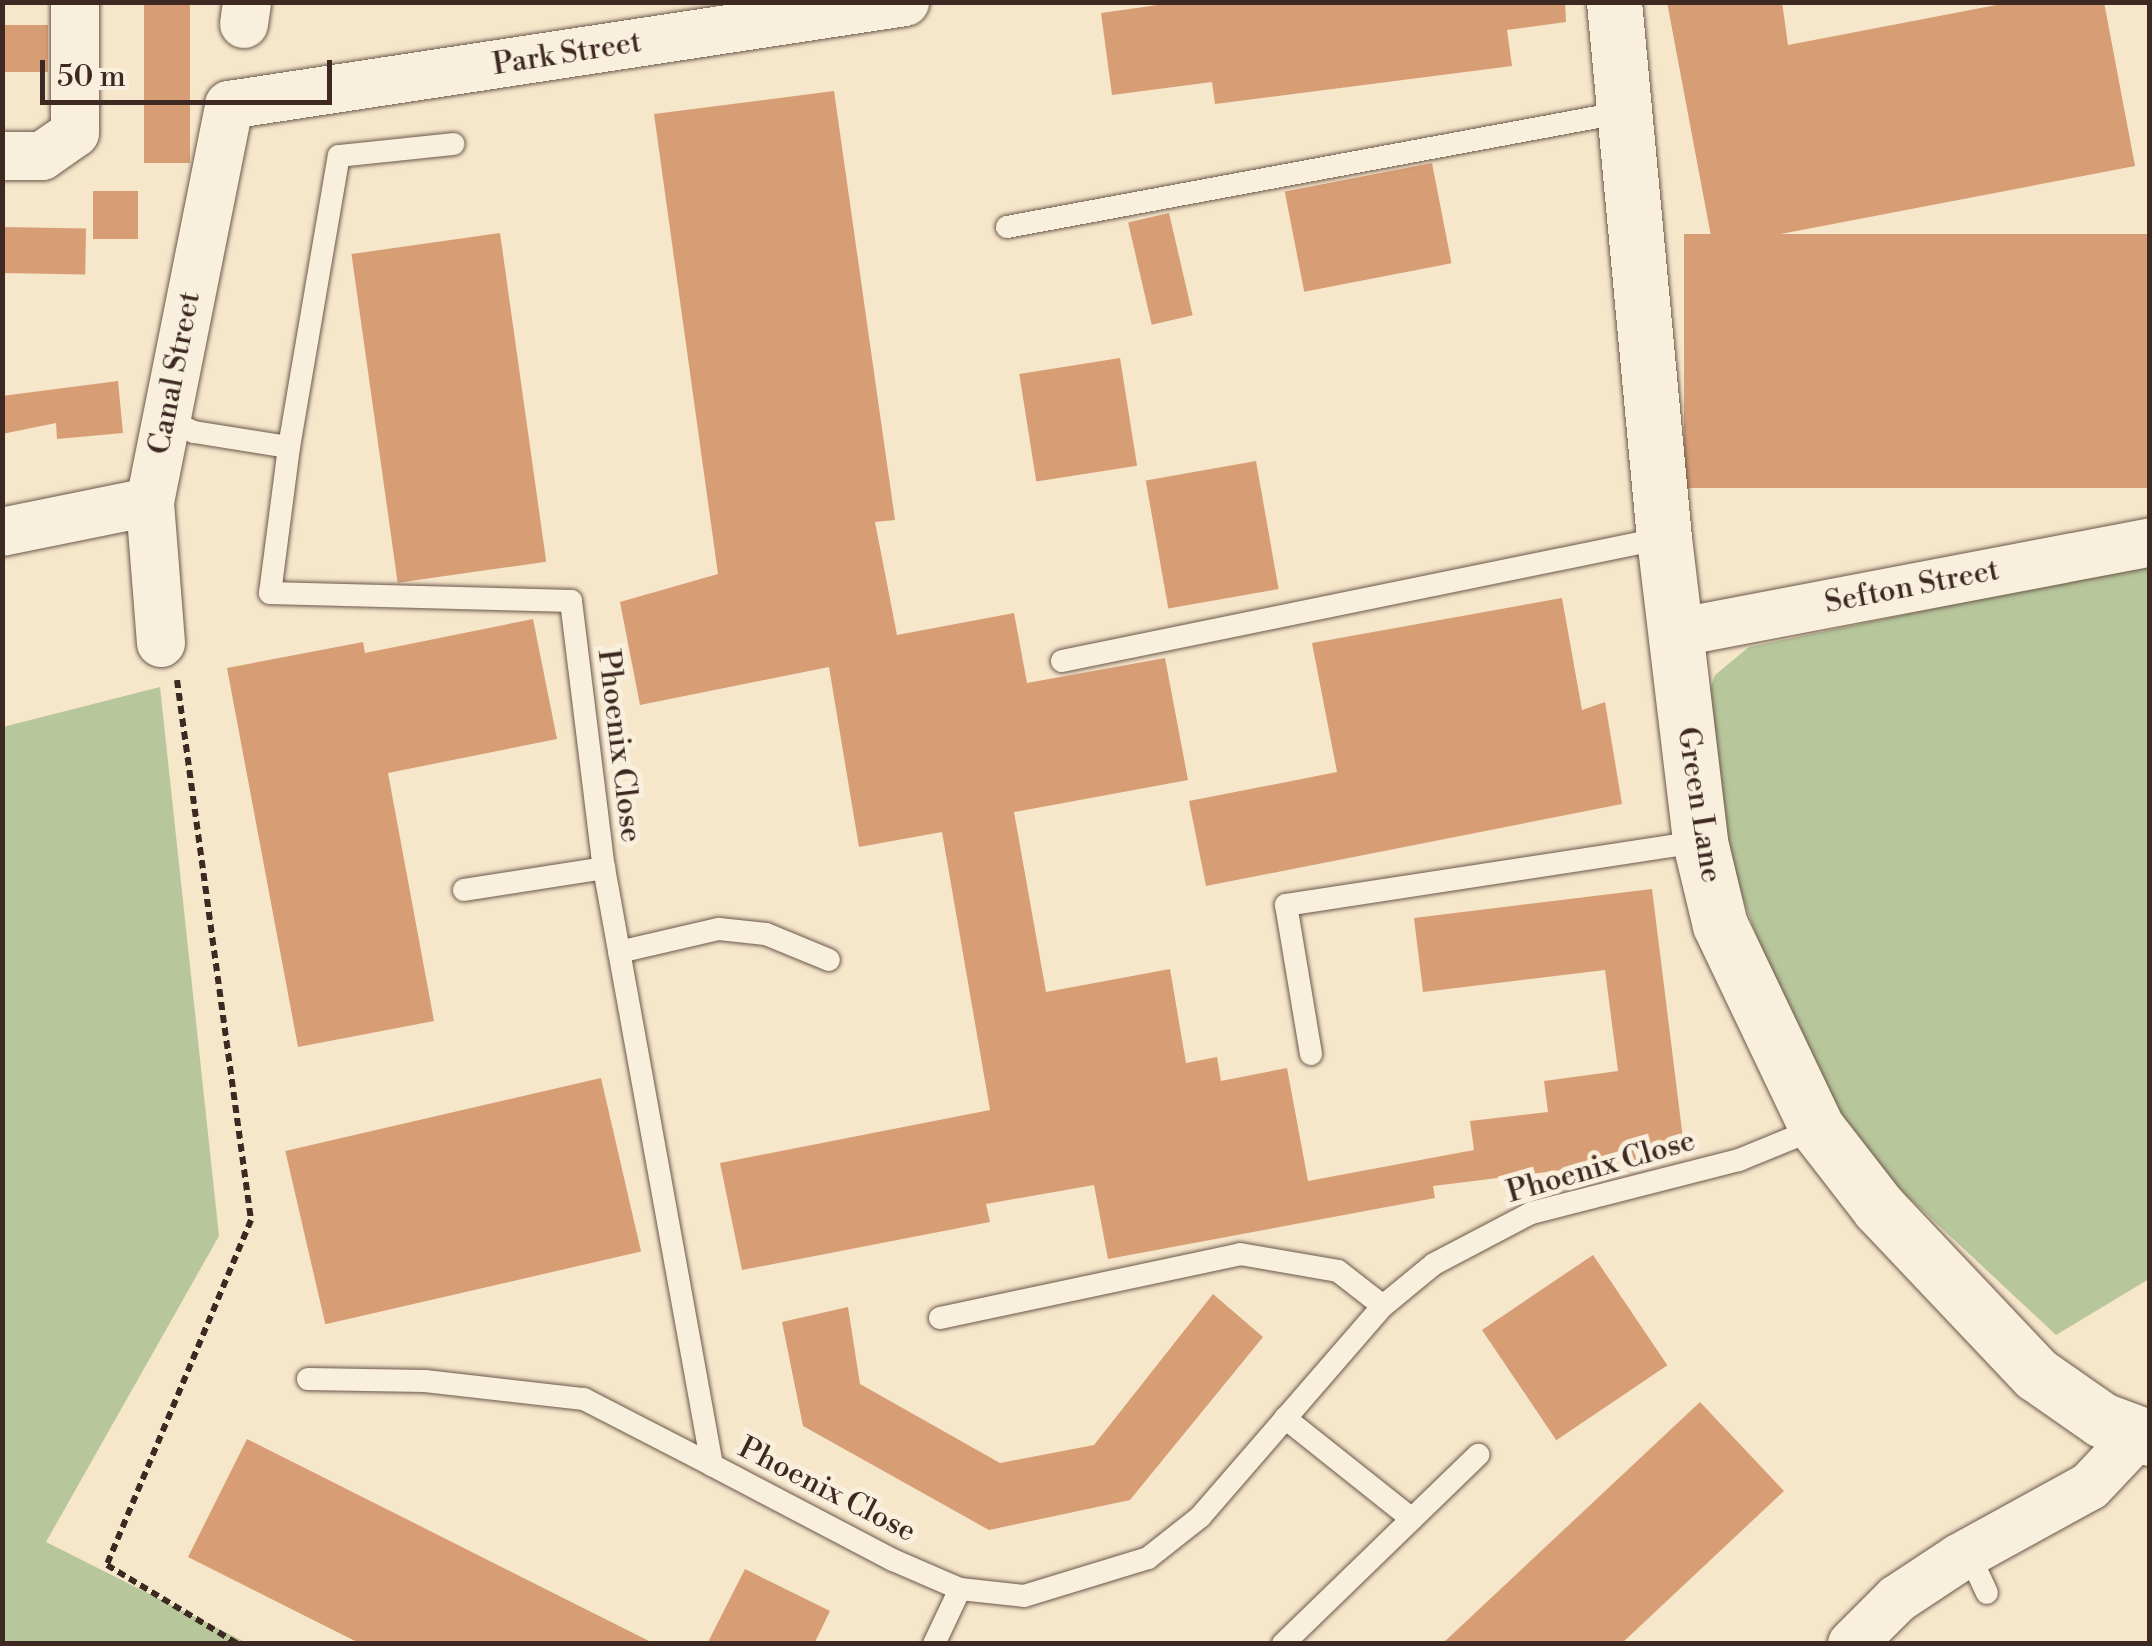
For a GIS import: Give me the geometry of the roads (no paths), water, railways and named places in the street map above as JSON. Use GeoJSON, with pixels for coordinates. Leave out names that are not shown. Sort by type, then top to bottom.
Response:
{"type":"FeatureCollection","features":[{"type":"Feature","properties":{"kind":"street"},"geometry":{"type":"LineString","coordinates":[[2,156],[42,156],[75,133],[75,2]]}},
{"type":"Feature","properties":{"kind":"street","name":"Park Street"},"geometry":{"type":"LineString","coordinates":[[229,105],[905,2]]}},
{"type":"Feature","properties":{"kind":"street","name":"Green Lane"},"geometry":{"type":"LineString","coordinates":[[1614,2],[1622,138],[1675,633],[1700,842],[1720,925],[1817,1128],[1879,1208],[2036,1374],[2144,1436]]}},
{"type":"Feature","properties":{"kind":"street","name":"Canal Street"},"geometry":{"type":"LineString","coordinates":[[161,643],[150,502],[229,105]]}},
{"type":"Feature","properties":{"kind":"street"},"geometry":{"type":"LineString","coordinates":[[2,532],[150,502]]}},
{"type":"Feature","properties":{"kind":"street","name":"Sefton Street"},"geometry":{"type":"LineString","coordinates":[[1675,633],[2150,542]]}},
{"type":"Feature","properties":{"kind":"street"},"geometry":{"type":"LineString","coordinates":[[1852,1644],[1897,1599],[1978,1573],[2090,1486],[2144,1436]]}},
{"type":"Feature","properties":{"kind":"lane"},"geometry":{"type":"LineString","coordinates":[[1007,227],[1622,138]]}},
{"type":"Feature","properties":{"kind":"lane"},"geometry":{"type":"LineString","coordinates":[[166,418],[194,432],[289,447],[339,156],[453,144]]}},
{"type":"Feature","properties":{"kind":"lane","name":"Phoenix Close"},"geometry":{"type":"LineString","coordinates":[[289,447],[270,592],[383,600],[495,593],[571,601],[604,868],[712,1465],[960,1589],[1024,1596],[1148,1558],[1200,1517],[1383,1306],[1434,1264],[1531,1213],[1738,1160],[1817,1128]]}},
{"type":"Feature","properties":{"kind":"lane"},"geometry":{"type":"LineString","coordinates":[[1062,661],[1664,525]]}},
{"type":"Feature","properties":{"kind":"lane"},"geometry":{"type":"LineString","coordinates":[[1311,1054],[1286,905],[1700,842]]}},
{"type":"Feature","properties":{"kind":"lane"},"geometry":{"type":"LineString","coordinates":[[464,890],[604,868]]}},
{"type":"Feature","properties":{"kind":"lane"},"geometry":{"type":"LineString","coordinates":[[620,952],[719,929],[766,934],[830,960]]}},
{"type":"Feature","properties":{"kind":"lane"},"geometry":{"type":"LineString","coordinates":[[940,1318],[1240,1254],[1338,1271],[1383,1306]]}},
{"type":"Feature","properties":{"kind":"lane"},"geometry":{"type":"LineString","coordinates":[[308,1379],[425,1381],[584,1399],[712,1465]]}},
{"type":"Feature","properties":{"kind":"lane"},"geometry":{"type":"LineString","coordinates":[[1285,1418],[1412,1520]]}},
{"type":"Feature","properties":{"kind":"lane"},"geometry":{"type":"LineString","coordinates":[[1283,1644],[1478,1456]]}},
{"type":"Feature","properties":{"kind":"lane"},"geometry":{"type":"LineString","coordinates":[[934,1644],[960,1589]]}}]}
